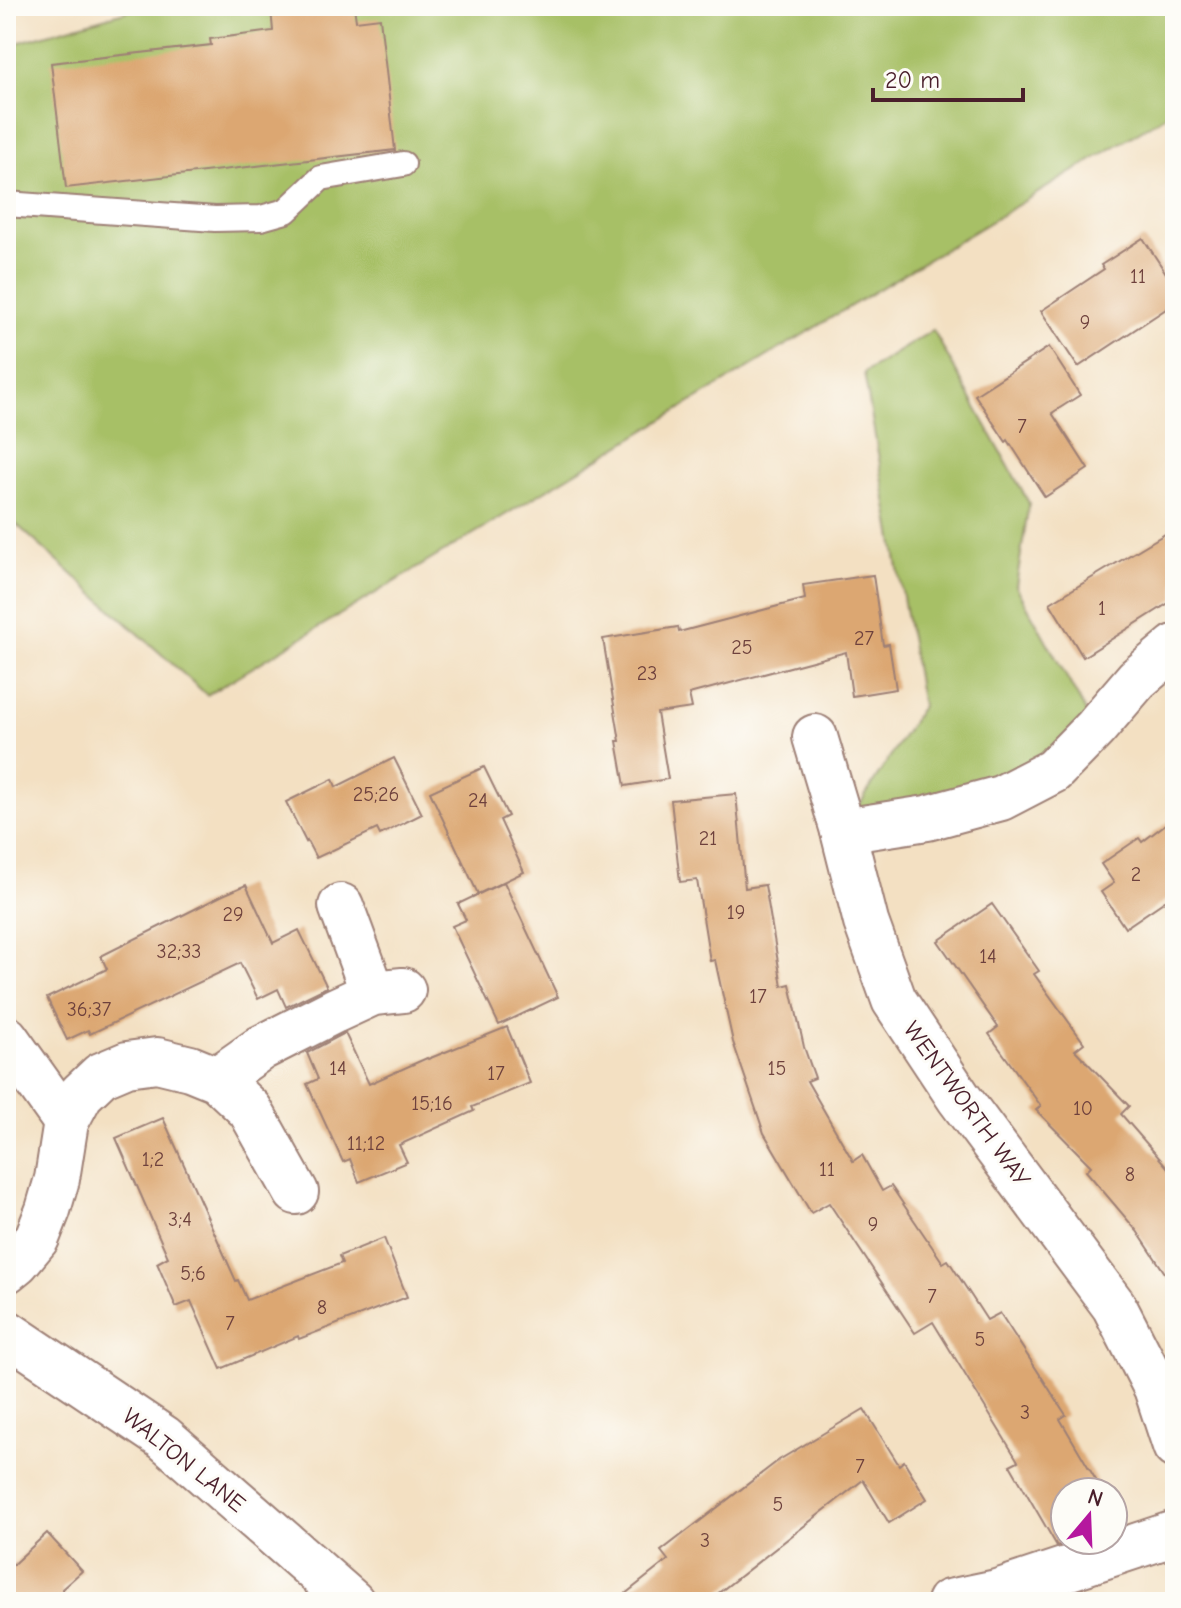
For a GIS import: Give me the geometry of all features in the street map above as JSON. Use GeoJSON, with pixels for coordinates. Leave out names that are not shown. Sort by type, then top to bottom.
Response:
{"type":"FeatureCollection","features":[{"type":"Feature","properties":{"kind":"street"},"geometry":{"type":"LineString","coordinates":[[843,831],[927,818],[1001,798],[1053,771],[1137,679],[1175,647]]}},
{"type":"Feature","properties":{"kind":"street","name":"WENTWORTH WAY"},"geometry":{"type":"LineString","coordinates":[[815,737],[866,922],[894,1000],[959,1098],[1114,1306],[1156,1388],[1175,1446]]}},
{"type":"Feature","properties":{"kind":"street"},"geometry":{"type":"LineString","coordinates":[[217,1079],[261,1048],[388,992],[341,906]]}},
{"type":"Feature","properties":{"kind":"street"},"geometry":{"type":"LineString","coordinates":[[6,1038],[66,1122]]}},
{"type":"Feature","properties":{"kind":"street"},"geometry":{"type":"LineString","coordinates":[[6,1271],[37,1238],[60,1166],[66,1122],[81,1094],[101,1075],[127,1064],[157,1060],[217,1079],[250,1110],[296,1192]]}},
{"type":"Feature","properties":{"kind":"street","name":"WALTON LANE"},"geometry":{"type":"LineString","coordinates":[[6,1332],[164,1438],[352,1602]]}},
{"type":"Feature","properties":{"kind":"street"},"geometry":{"type":"LineString","coordinates":[[949,1602],[1000,1597],[1175,1533]]}},
{"type":"Feature","properties":{"kind":"lane"},"geometry":{"type":"LineString","coordinates":[[6,204],[215,219],[261,218],[286,211],[321,178],[403,164]]}},
{"type":"Feature","properties":{"kind":"green space"},"geometry":{"type":"Polygon","coordinates":[[[145,6],[1175,6],[1175,110],[207,695],[6,515],[6,46],[145,6]]]}},
{"type":"Feature","properties":{"kind":"green space"},"geometry":{"type":"Polygon","coordinates":[[[933,330],[1029,503],[1016,586],[1095,728],[1053,771],[843,831],[922,706],[864,373],[933,330]]]}},
{"type":"Feature","properties":{"kind":"building"},"geometry":{"type":"Polygon","coordinates":[[[354,6],[356,21],[380,18],[395,150],[66,188],[51,63],[211,45],[210,39],[273,31],[271,9],[354,6]]]}},
{"type":"Feature","properties":{"kind":"building"},"geometry":{"type":"Polygon","coordinates":[[[1143,238],[1175,287],[1175,303],[1078,367],[1041,311],[1104,269],[1101,265],[1143,238]]]}},
{"type":"Feature","properties":{"kind":"building"},"geometry":{"type":"Polygon","coordinates":[[[1049,347],[1080,395],[1052,413],[1088,469],[1045,497],[975,395],[1049,347]]]}},
{"type":"Feature","properties":{"kind":"building"},"geometry":{"type":"Polygon","coordinates":[[[1175,528],[1175,599],[1083,657],[1050,603],[1175,528]]]}},
{"type":"Feature","properties":{"kind":"building"},"geometry":{"type":"Polygon","coordinates":[[[873,575],[883,645],[889,644],[896,689],[852,696],[846,652],[689,694],[692,708],[657,713],[668,779],[625,786],[603,639],[678,627],[679,632],[805,599],[803,585],[873,575]]]}},
{"type":"Feature","properties":{"kind":"building"},"geometry":{"type":"Polygon","coordinates":[[[394,758],[422,814],[380,835],[377,829],[316,858],[286,802],[333,779],[336,787],[394,758]]]}},
{"type":"Feature","properties":{"kind":"building"},"geometry":{"type":"Polygon","coordinates":[[[484,767],[508,816],[500,820],[524,872],[478,894],[430,792],[484,767]]]}},
{"type":"Feature","properties":{"kind":"building"},"geometry":{"type":"Polygon","coordinates":[[[736,794],[745,888],[765,885],[782,986],[790,984],[804,1047],[815,1078],[807,1081],[853,1161],[862,1155],[882,1191],[891,1186],[943,1263],[948,1260],[987,1320],[1000,1313],[1066,1415],[1060,1419],[1094,1476],[1049,1476],[1049,1532],[1010,1465],[1018,1461],[933,1322],[915,1333],[829,1203],[811,1213],[764,1133],[733,1042],[715,960],[710,961],[697,880],[680,882],[671,800],[736,794]]]}},
{"type":"Feature","properties":{"kind":"building"},"geometry":{"type":"Polygon","coordinates":[[[1175,817],[1175,894],[1125,928],[1101,892],[1114,883],[1101,864],[1139,838],[1142,842],[1175,817]]]}},
{"type":"Feature","properties":{"kind":"building"},"geometry":{"type":"Polygon","coordinates":[[[504,882],[558,997],[499,1025],[452,926],[466,920],[458,904],[504,882]]]}},
{"type":"Feature","properties":{"kind":"building"},"geometry":{"type":"Polygon","coordinates":[[[246,885],[273,943],[299,930],[327,987],[286,1007],[278,989],[258,999],[240,963],[90,1034],[88,1030],[67,1040],[47,998],[107,969],[101,956],[246,885]]]}},
{"type":"Feature","properties":{"kind":"building"},"geometry":{"type":"Polygon","coordinates":[[[992,904],[1039,971],[1034,974],[1084,1043],[1075,1050],[1129,1106],[1121,1114],[1175,1176],[1175,1288],[1137,1231],[1086,1171],[1091,1166],[1036,1110],[1041,1106],[989,1034],[998,1027],[938,941],[992,904]]]}},
{"type":"Feature","properties":{"kind":"building"},"geometry":{"type":"Polygon","coordinates":[[[507,1027],[530,1083],[472,1107],[474,1111],[399,1145],[407,1162],[359,1182],[350,1159],[343,1162],[307,1084],[318,1079],[307,1053],[345,1033],[369,1084],[507,1027]]]}},
{"type":"Feature","properties":{"kind":"building"},"geometry":{"type":"Polygon","coordinates":[[[163,1118],[247,1300],[342,1263],[339,1256],[384,1238],[407,1297],[299,1339],[298,1336],[221,1369],[191,1301],[176,1307],[157,1263],[168,1257],[116,1138],[163,1118]]]}},
{"type":"Feature","properties":{"kind":"building"},"geometry":{"type":"Polygon","coordinates":[[[864,1409],[899,1465],[904,1461],[927,1499],[889,1523],[863,1480],[707,1602],[615,1602],[668,1560],[661,1551],[779,1460],[864,1409]]]}},
{"type":"Feature","properties":{"kind":"building"},"geometry":{"type":"Polygon","coordinates":[[[47,1533],[82,1571],[62,1589],[63,1602],[6,1602],[6,1571],[47,1533]]]}}]}
